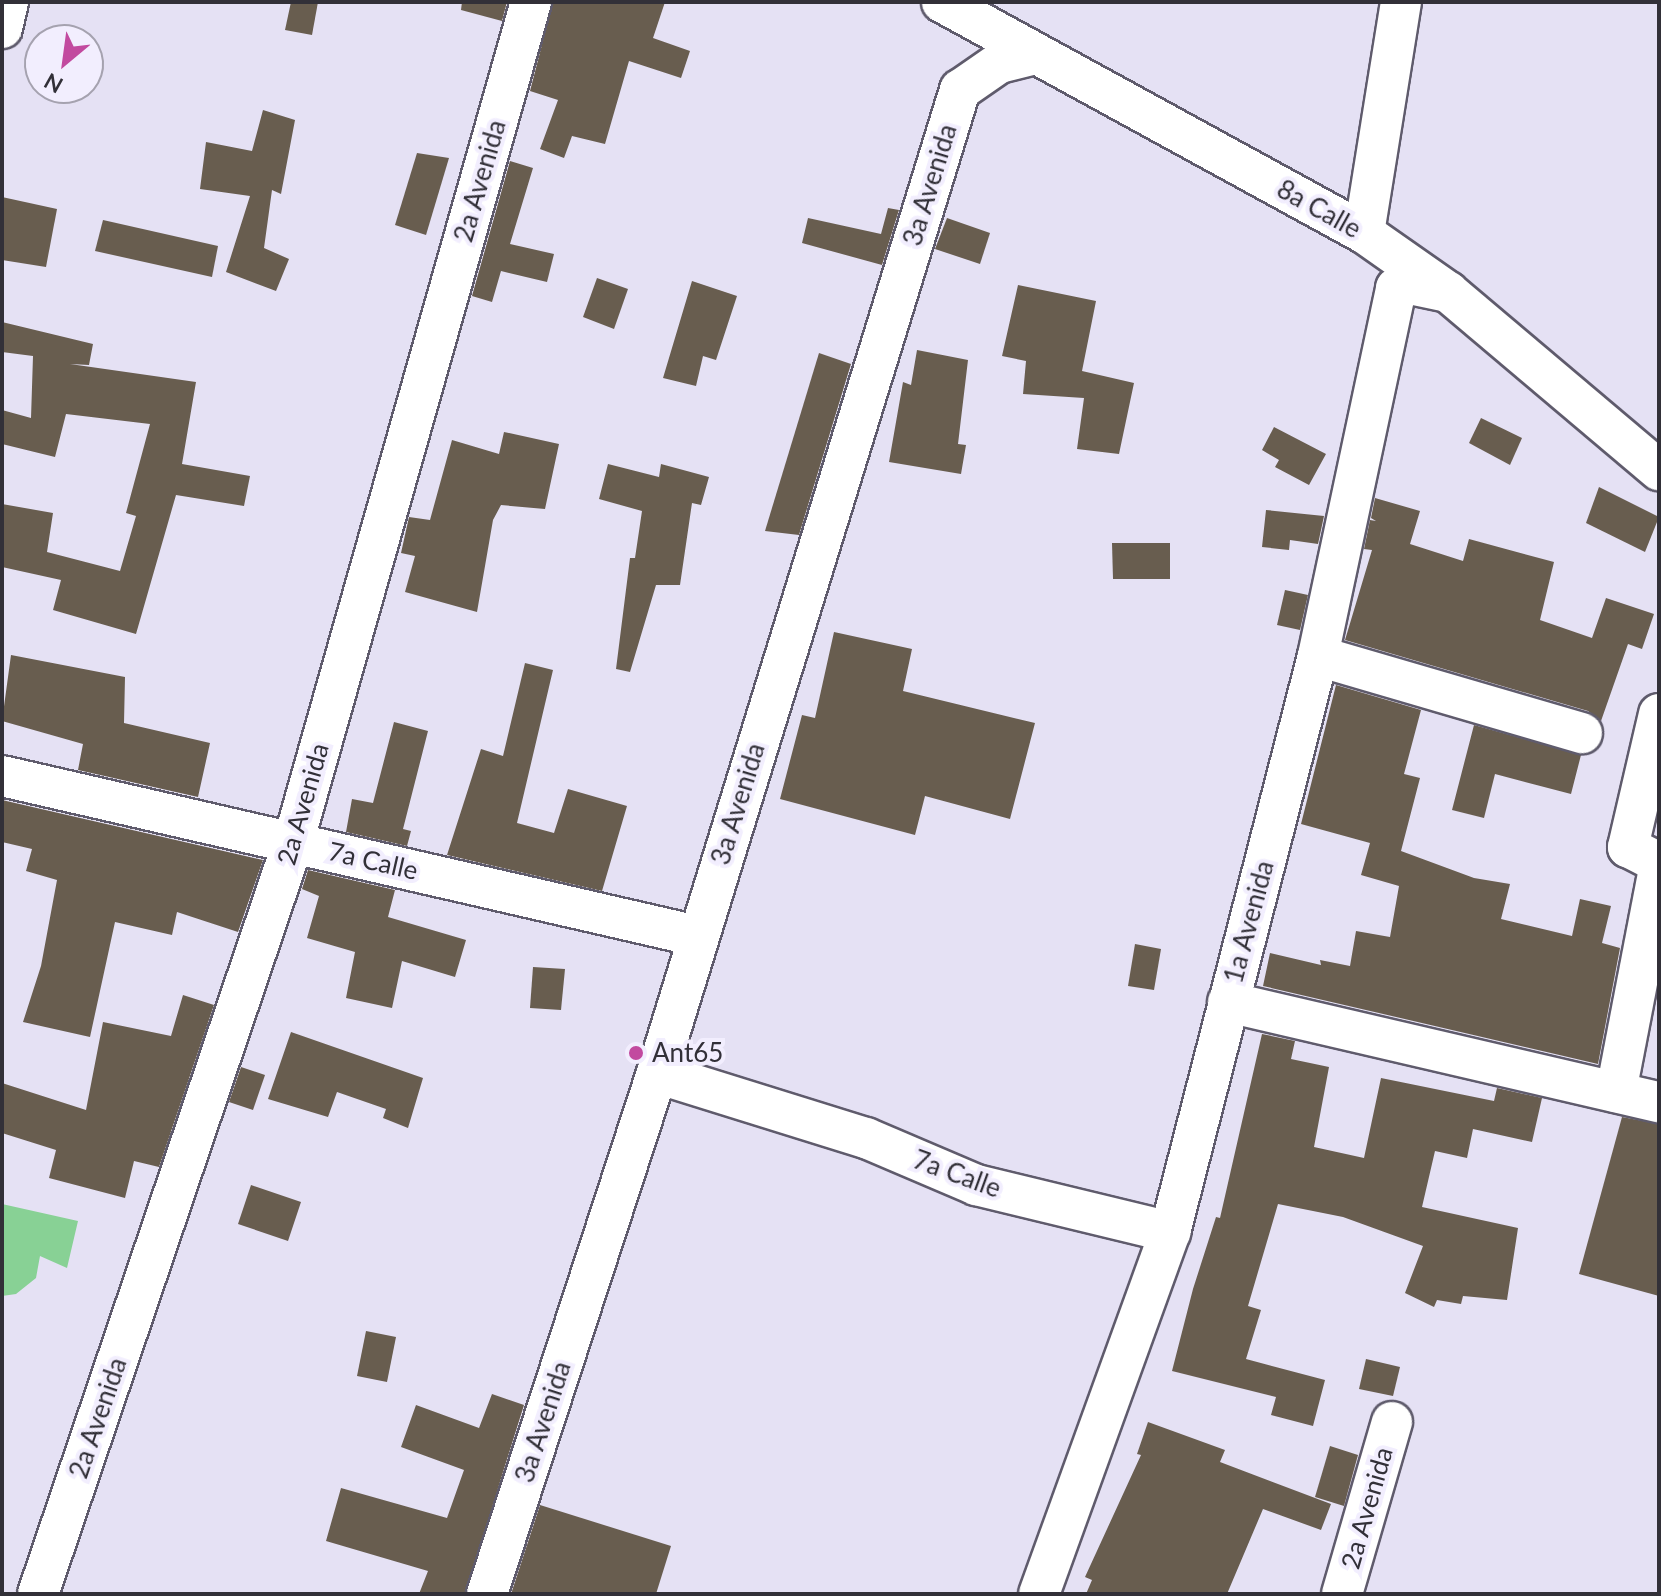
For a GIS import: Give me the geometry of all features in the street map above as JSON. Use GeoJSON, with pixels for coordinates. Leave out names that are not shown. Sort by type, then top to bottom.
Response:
{"type":"FeatureCollection","features":[{"type":"Feature","properties":{"kind":"street"},"geometry":{"type":"LineString","coordinates":[[2,28],[8,2]]}},
{"type":"Feature","properties":{"kind":"street","name":"2a Avenida"},"geometry":{"type":"LineString","coordinates":[[38,1594],[293,843],[531,2]]}},
{"type":"Feature","properties":{"kind":"street","name":"8a Calle"},"geometry":{"type":"LineString","coordinates":[[942,2],[1031,55],[1364,233],[1448,292],[1659,470]]}},
{"type":"Feature","properties":{"kind":"street"},"geometry":{"type":"LineString","coordinates":[[1364,233],[1401,2]]}},
{"type":"Feature","properties":{"kind":"street","name":"3a Avenida"},"geometry":{"type":"LineString","coordinates":[[487,1594],[657,1073],[960,90],[999,63],[1031,55]]}},
{"type":"Feature","properties":{"kind":"street","name":"1a Avenida"},"geometry":{"type":"LineString","coordinates":[[1039,1594],[1170,1232],[1318,656],[1396,288],[1405,283],[1448,292]]}},
{"type":"Feature","properties":{"kind":"street"},"geometry":{"type":"LineString","coordinates":[[1318,656],[1582,733]]}},
{"type":"Feature","properties":{"kind":"street"},"geometry":{"type":"LineString","coordinates":[[1616,1092],[1659,865],[1628,847],[1659,714]]}},
{"type":"Feature","properties":{"kind":"street","name":"7a Calle"},"geometry":{"type":"LineString","coordinates":[[2,776],[697,936]]}},
{"type":"Feature","properties":{"kind":"street"},"geometry":{"type":"LineString","coordinates":[[1228,1002],[1659,1102]]}},
{"type":"Feature","properties":{"kind":"street","name":"7a Calle"},"geometry":{"type":"LineString","coordinates":[[657,1073],[866,1138],[976,1185],[1170,1232]]}},
{"type":"Feature","properties":{"kind":"street","name":"2a Avenida"},"geometry":{"type":"LineString","coordinates":[[1342,1594],[1392,1422]]}},
{"type":"Feature","properties":{"kind":"green space"},"geometry":{"type":"Polygon","coordinates":[[[2,1204],[78,1221],[67,1268],[40,1256],[36,1278],[16,1294],[2,1296],[2,1204]]]}},
{"type":"Feature","properties":{"kind":"building"},"geometry":{"type":"Polygon","coordinates":[[[291,2],[318,2],[312,35],[285,30],[291,2]]]}},
{"type":"Feature","properties":{"kind":"building"},"geometry":{"type":"Polygon","coordinates":[[[462,2],[507,2],[502,21],[461,10],[462,2]]]}},
{"type":"Feature","properties":{"kind":"building"},"geometry":{"type":"Polygon","coordinates":[[[553,2],[665,2],[653,38],[690,51],[681,78],[629,61],[605,144],[572,136],[564,158],[540,149],[558,100],[530,91],[553,2]]]}},
{"type":"Feature","properties":{"kind":"building"},"geometry":{"type":"Polygon","coordinates":[[[263,110],[295,120],[281,194],[272,190],[264,248],[289,259],[276,291],[226,272],[250,196],[200,189],[206,142],[252,151],[263,110]]]}},
{"type":"Feature","properties":{"kind":"building"},"geometry":{"type":"Polygon","coordinates":[[[417,153],[449,158],[426,235],[395,225],[417,153]]]}},
{"type":"Feature","properties":{"kind":"building"},"geometry":{"type":"Polygon","coordinates":[[[510,161],[533,168],[510,244],[554,254],[547,282],[501,271],[492,302],[472,296],[510,161]]]}},
{"type":"Feature","properties":{"kind":"building"},"geometry":{"type":"Polygon","coordinates":[[[2,197],[57,209],[46,267],[2,260],[2,197]]]}},
{"type":"Feature","properties":{"kind":"building"},"geometry":{"type":"Polygon","coordinates":[[[888,208],[899,210],[882,265],[802,243],[808,218],[881,234],[888,208]]]}},
{"type":"Feature","properties":{"kind":"building"},"geometry":{"type":"Polygon","coordinates":[[[947,218],[990,233],[980,264],[935,249],[947,218]]]}},
{"type":"Feature","properties":{"kind":"building"},"geometry":{"type":"Polygon","coordinates":[[[103,220],[218,246],[212,277],[95,251],[103,220]]]}},
{"type":"Feature","properties":{"kind":"building"},"geometry":{"type":"Polygon","coordinates":[[[597,278],[628,289],[614,329],[583,317],[597,278]]]}},
{"type":"Feature","properties":{"kind":"building"},"geometry":{"type":"Polygon","coordinates":[[[692,281],[737,296],[716,360],[703,356],[696,386],[663,378],[692,281]]]}},
{"type":"Feature","properties":{"kind":"building"},"geometry":{"type":"Polygon","coordinates":[[[1018,285],[1096,301],[1082,371],[1134,383],[1119,454],[1077,449],[1084,398],[1023,394],[1026,361],[1002,356],[1018,285]]]}},
{"type":"Feature","properties":{"kind":"building"},"geometry":{"type":"Polygon","coordinates":[[[2,322],[93,344],[89,365],[70,364],[196,382],[182,464],[250,476],[244,506],[176,495],[136,634],[53,610],[61,580],[2,567],[2,504],[53,513],[47,552],[120,571],[136,516],[126,513],[150,424],[66,414],[55,457],[2,444],[2,410],[31,418],[33,356],[2,352],[2,322]]]}},
{"type":"Feature","properties":{"kind":"building"},"geometry":{"type":"Polygon","coordinates":[[[917,350],[968,360],[958,444],[966,445],[961,474],[889,462],[903,382],[911,385],[917,350]]]}},
{"type":"Feature","properties":{"kind":"building"},"geometry":{"type":"Polygon","coordinates":[[[819,353],[851,364],[799,535],[765,531],[819,353]]]}},
{"type":"Feature","properties":{"kind":"building"},"geometry":{"type":"Polygon","coordinates":[[[1481,418],[1522,438],[1510,465],[1469,443],[1481,418]]]}},
{"type":"Feature","properties":{"kind":"building"},"geometry":{"type":"Polygon","coordinates":[[[1274,427],[1326,454],[1309,485],[1275,467],[1279,460],[1262,450],[1274,427]]]}},
{"type":"Feature","properties":{"kind":"building"},"geometry":{"type":"Polygon","coordinates":[[[504,432],[559,444],[545,509],[501,505],[493,520],[477,612],[405,592],[415,556],[401,553],[409,517],[430,520],[452,440],[499,454],[504,432]]]}},
{"type":"Feature","properties":{"kind":"building"},"geometry":{"type":"Polygon","coordinates":[[[608,464],[659,477],[661,464],[709,477],[701,505],[692,503],[680,585],[656,585],[630,672],[616,669],[630,558],[635,558],[642,511],[599,499],[608,464]]]}},
{"type":"Feature","properties":{"kind":"building"},"geometry":{"type":"Polygon","coordinates":[[[1599,487],[1659,517],[1645,552],[1586,523],[1599,487]]]}},
{"type":"Feature","properties":{"kind":"building"},"geometry":{"type":"Polygon","coordinates":[[[1375,498],[1420,511],[1410,544],[1463,561],[1469,539],[1554,562],[1540,620],[1592,638],[1606,598],[1654,614],[1642,649],[1628,644],[1601,721],[1588,711],[1345,640],[1372,550],[1364,549],[1370,520],[1376,521],[1371,518],[1375,498]]]}},
{"type":"Feature","properties":{"kind":"building"},"geometry":{"type":"Polygon","coordinates":[[[1266,510],[1324,516],[1318,544],[1290,540],[1289,550],[1262,547],[1266,510]]]}},
{"type":"Feature","properties":{"kind":"building"},"geometry":{"type":"Polygon","coordinates":[[[1112,543],[1170,543],[1170,579],[1113,579],[1112,543]]]}},
{"type":"Feature","properties":{"kind":"building"},"geometry":{"type":"Polygon","coordinates":[[[1285,590],[1308,595],[1300,630],[1277,625],[1285,590]]]}},
{"type":"Feature","properties":{"kind":"building"},"geometry":{"type":"Polygon","coordinates":[[[834,632],[912,649],[903,691],[1035,723],[1010,819],[925,796],[915,835],[780,799],[802,715],[815,718],[834,632]]]}},
{"type":"Feature","properties":{"kind":"building"},"geometry":{"type":"Polygon","coordinates":[[[11,655],[125,677],[124,723],[210,743],[198,797],[78,770],[83,744],[2,721],[11,655]]]}},
{"type":"Feature","properties":{"kind":"building"},"geometry":{"type":"Polygon","coordinates":[[[525,663],[553,670],[517,823],[554,833],[568,789],[627,806],[602,891],[447,855],[481,749],[503,756],[525,663]]]}},
{"type":"Feature","properties":{"kind":"building"},"geometry":{"type":"Polygon","coordinates":[[[1336,685],[1421,710],[1404,774],[1420,778],[1401,851],[1474,878],[1510,884],[1501,919],[1572,936],[1580,899],[1611,906],[1602,943],[1620,948],[1598,1064],[1263,986],[1270,953],[1321,965],[1320,960],[1350,966],[1356,931],[1390,937],[1399,886],[1361,875],[1370,843],[1301,824],[1336,685]]]}},
{"type":"Feature","properties":{"kind":"building"},"geometry":{"type":"Polygon","coordinates":[[[394,722],[428,731],[403,829],[411,831],[407,846],[346,832],[352,799],[373,803],[394,722]]]}},
{"type":"Feature","properties":{"kind":"building"},"geometry":{"type":"Polygon","coordinates":[[[1474,725],[1581,755],[1571,794],[1495,774],[1484,818],[1452,810],[1474,725]]]}},
{"type":"Feature","properties":{"kind":"building"},"geometry":{"type":"Polygon","coordinates":[[[2,800],[263,860],[238,932],[177,912],[172,935],[115,922],[90,1037],[23,1022],[41,966],[57,880],[26,871],[32,849],[2,842],[2,800]]]}},
{"type":"Feature","properties":{"kind":"building"},"geometry":{"type":"Polygon","coordinates":[[[308,870],[395,890],[388,917],[466,940],[455,977],[402,961],[392,1008],[346,998],[355,952],[307,938],[319,896],[302,889],[308,870]]]}},
{"type":"Feature","properties":{"kind":"building"},"geometry":{"type":"Polygon","coordinates":[[[1135,944],[1161,949],[1154,990],[1128,986],[1135,944]]]}},
{"type":"Feature","properties":{"kind":"building"},"geometry":{"type":"Polygon","coordinates":[[[533,967],[565,969],[561,1010],[530,1008],[533,967]]]}},
{"type":"Feature","properties":{"kind":"building"},"geometry":{"type":"Polygon","coordinates":[[[183,995],[214,1005],[159,1167],[134,1161],[125,1198],[49,1178],[56,1150],[2,1133],[2,1083],[86,1110],[103,1022],[171,1036],[183,995]]]}},
{"type":"Feature","properties":{"kind":"building"},"geometry":{"type":"Polygon","coordinates":[[[291,1032],[423,1078],[408,1128],[383,1118],[386,1109],[337,1092],[328,1117],[268,1099],[291,1032]]]}},
{"type":"Feature","properties":{"kind":"building"},"geometry":{"type":"Polygon","coordinates":[[[1262,1034],[1295,1041],[1291,1059],[1329,1067],[1314,1147],[1364,1158],[1381,1078],[1494,1101],[1497,1088],[1542,1098],[1532,1142],[1473,1129],[1467,1158],[1435,1151],[1422,1207],[1518,1228],[1507,1300],[1463,1296],[1461,1304],[1437,1300],[1434,1307],[1405,1293],[1423,1246],[1343,1217],[1278,1204],[1248,1306],[1261,1310],[1246,1359],[1325,1380],[1313,1426],[1271,1415],[1276,1397],[1172,1371],[1193,1289],[1216,1217],[1220,1218],[1262,1034]]]}},
{"type":"Feature","properties":{"kind":"building"},"geometry":{"type":"Polygon","coordinates":[[[241,1067],[265,1075],[253,1110],[229,1102],[241,1067]]]}},
{"type":"Feature","properties":{"kind":"building"},"geometry":{"type":"Polygon","coordinates":[[[1622,1117],[1659,1124],[1659,1296],[1579,1274],[1622,1117]]]}},
{"type":"Feature","properties":{"kind":"building"},"geometry":{"type":"Polygon","coordinates":[[[251,1185],[301,1202],[288,1241],[238,1224],[251,1185]]]}},
{"type":"Feature","properties":{"kind":"building"},"geometry":{"type":"Polygon","coordinates":[[[366,1331],[396,1337],[387,1382],[357,1376],[366,1331]]]}},
{"type":"Feature","properties":{"kind":"building"},"geometry":{"type":"Polygon","coordinates":[[[1366,1359],[1400,1367],[1393,1396],[1359,1389],[1366,1359]]]}},
{"type":"Feature","properties":{"kind":"building"},"geometry":{"type":"Polygon","coordinates":[[[492,1394],[524,1405],[465,1594],[419,1594],[428,1571],[326,1541],[341,1488],[447,1518],[464,1470],[401,1447],[416,1405],[479,1428],[492,1394]]]}},
{"type":"Feature","properties":{"kind":"building"},"geometry":{"type":"Polygon","coordinates":[[[1148,1422],[1225,1450],[1220,1462],[1331,1504],[1321,1530],[1263,1509],[1227,1594],[1086,1594],[1092,1580],[1085,1577],[1141,1455],[1137,1454],[1148,1422]]]}},
{"type":"Feature","properties":{"kind":"building"},"geometry":{"type":"Polygon","coordinates":[[[1330,1446],[1358,1455],[1344,1506],[1315,1497],[1330,1446]]]}},
{"type":"Feature","properties":{"kind":"building"},"geometry":{"type":"Polygon","coordinates":[[[540,1505],[671,1546],[656,1594],[511,1594],[540,1505]]]}},
{"type":"Feature","properties":{"kind":"place","name":"Ant65"},"geometry":{"type":"Point","coordinates":[636,1053]}}]}
